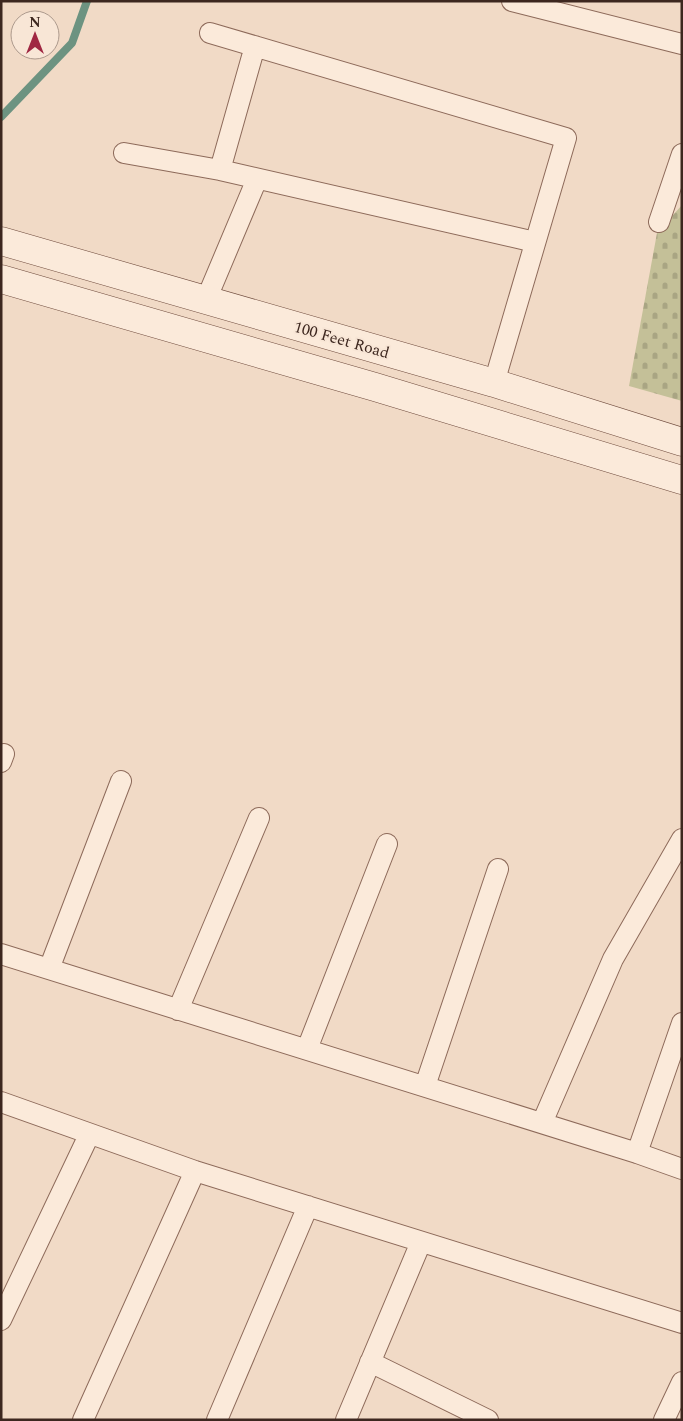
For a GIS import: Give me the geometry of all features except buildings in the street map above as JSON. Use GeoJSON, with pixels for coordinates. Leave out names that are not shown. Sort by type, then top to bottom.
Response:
{"type":"FeatureCollection","features":[{"type":"Feature","properties":{"kind":"main road","name":"100 Feet Road"},"geometry":{"type":"LineString","coordinates":[[1,241],[494,383],[682,442]]}},
{"type":"Feature","properties":{"kind":"main road"},"geometry":{"type":"LineString","coordinates":[[1,280],[374,387],[682,480]]}},
{"type":"Feature","properties":{"kind":"street"},"geometry":{"type":"LineString","coordinates":[[512,1],[587,10],[682,44]]}},
{"type":"Feature","properties":{"kind":"street"},"geometry":{"type":"LineString","coordinates":[[210,33],[566,138],[494,383]]}},
{"type":"Feature","properties":{"kind":"street"},"geometry":{"type":"LineString","coordinates":[[220,170],[255,46]]}},
{"type":"Feature","properties":{"kind":"street"},"geometry":{"type":"LineString","coordinates":[[124,153],[220,170],[535,242]]}},
{"type":"Feature","properties":{"kind":"street"},"geometry":{"type":"LineString","coordinates":[[659,222],[682,154]]}},
{"type":"Feature","properties":{"kind":"street"},"geometry":{"type":"LineString","coordinates":[[206,300],[257,179]]}},
{"type":"Feature","properties":{"kind":"street"},"geometry":{"type":"LineString","coordinates":[[49,969],[120,781]]}},
{"type":"Feature","properties":{"kind":"street"},"geometry":{"type":"LineString","coordinates":[[178,1010],[259,818]]}},
{"type":"Feature","properties":{"kind":"street"},"geometry":{"type":"LineString","coordinates":[[542,1123],[613,959],[682,839]]}},
{"type":"Feature","properties":{"kind":"street"},"geometry":{"type":"LineString","coordinates":[[307,1049],[387,844]]}},
{"type":"Feature","properties":{"kind":"street"},"geometry":{"type":"LineString","coordinates":[[426,1086],[498,869]]}},
{"type":"Feature","properties":{"kind":"street"},"geometry":{"type":"LineString","coordinates":[[1,954],[426,1086],[682,1169]]}},
{"type":"Feature","properties":{"kind":"street"},"geometry":{"type":"LineString","coordinates":[[637,1153],[682,1023]]}},
{"type":"Feature","properties":{"kind":"street"},"geometry":{"type":"LineString","coordinates":[[1,1102],[89,1135],[195,1171],[682,1323]]}},
{"type":"Feature","properties":{"kind":"street"},"geometry":{"type":"LineString","coordinates":[[1,1320],[89,1135]]}},
{"type":"Feature","properties":{"kind":"street"},"geometry":{"type":"LineString","coordinates":[[83,1420],[195,1171]]}},
{"type":"Feature","properties":{"kind":"street"},"geometry":{"type":"LineString","coordinates":[[217,1420],[308,1206]]}},
{"type":"Feature","properties":{"kind":"street"},"geometry":{"type":"LineString","coordinates":[[346,1420],[421,1242]]}},
{"type":"Feature","properties":{"kind":"street"},"geometry":{"type":"LineString","coordinates":[[370,1362],[488,1420]]}},
{"type":"Feature","properties":{"kind":"street"},"geometry":{"type":"LineString","coordinates":[[664,1420],[682,1382]]}},
{"type":"Feature","properties":{"kind":"green space"},"geometry":{"type":"Polygon","coordinates":[[[682,205],[682,401],[629,386],[657,233],[682,205]]]}},
{"type":"Feature","properties":{"kind":"waterway"},"geometry":{"type":"LineString","coordinates":[[1,117],[72,43],[87,1]]}}]}
